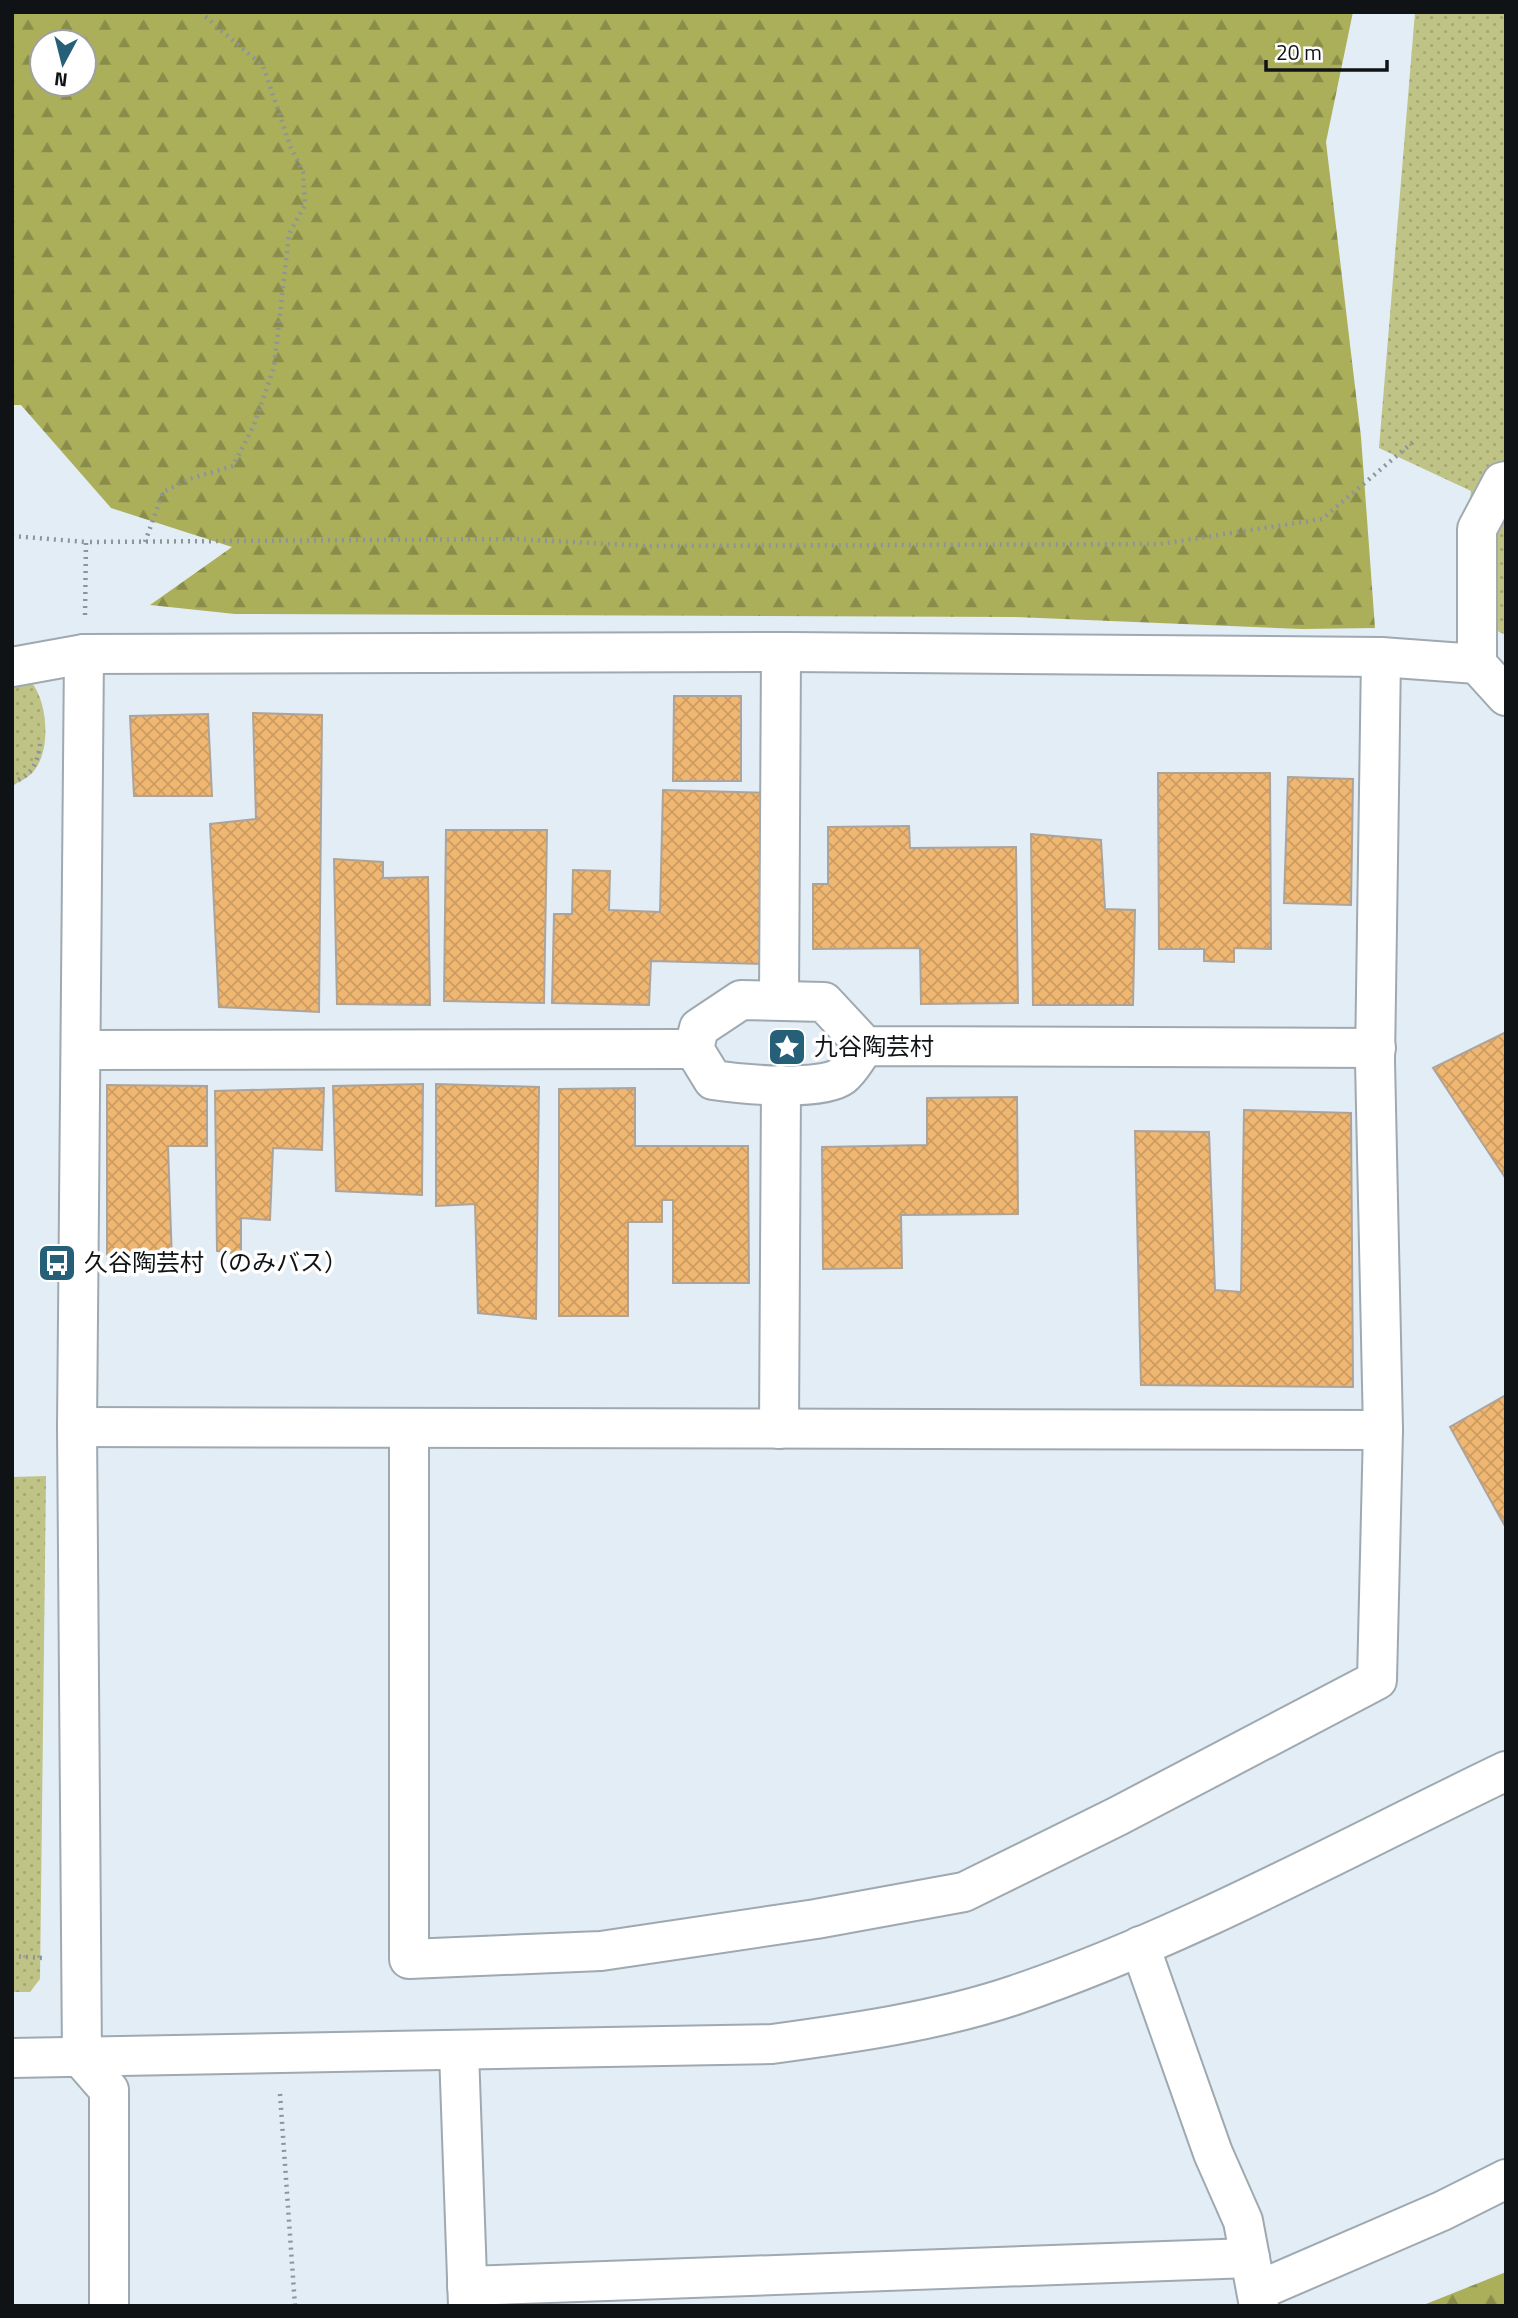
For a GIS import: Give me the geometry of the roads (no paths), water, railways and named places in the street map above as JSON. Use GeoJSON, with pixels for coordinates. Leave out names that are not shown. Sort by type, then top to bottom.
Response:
{"type":"FeatureCollection","features":[{"type":"Feature","properties":{"kind":"street"},"geometry":{"type":"LineString","coordinates":[[1506,481],[1502,482],[1477,530],[1477,664],[1506,696]]}},
{"type":"Feature","properties":{"kind":"street"},"geometry":{"type":"LineString","coordinates":[[12,667],[84,654],[781,652],[1381,657],[1477,664]]}},
{"type":"Feature","properties":{"kind":"street"},"geometry":{"type":"LineString","coordinates":[[779,1000],[781,652]]}},
{"type":"Feature","properties":{"kind":"street"},"geometry":{"type":"LineString","coordinates":[[84,654],[77,1427],[82,2059],[109,2090],[110,2306]]}},
{"type":"Feature","properties":{"kind":"street"},"geometry":{"type":"LineString","coordinates":[[409,1428],[409,1959],[601,1951],[803,1922],[964,1892],[1118,1816],[1377,1680],[1382,1430],[1376,1048],[1381,657]]}},
{"type":"Feature","properties":{"kind":"street"},"geometry":{"type":"LineString","coordinates":[[865,1046],[841,1077],[810,1084],[781,1085],[713,1080],[694,1049],[699,1028],[741,1000],[824,1002],[865,1046],[1376,1048]]}},
{"type":"Feature","properties":{"kind":"street"},"geometry":{"type":"LineString","coordinates":[[82,1050],[694,1049]]}},
{"type":"Feature","properties":{"kind":"street"},"geometry":{"type":"LineString","coordinates":[[779,1429],[781,1085]]}},
{"type":"Feature","properties":{"kind":"street"},"geometry":{"type":"LineString","coordinates":[[77,1427],[1382,1430]]}},
{"type":"Feature","properties":{"kind":"street"},"geometry":{"type":"LineString","coordinates":[[12,2058],[82,2059],[280,2051],[459,2052],[772,2044],[848,2034],[1014,1995],[1140,1946],[1506,1771]]}},
{"type":"Feature","properties":{"kind":"street"},"geometry":{"type":"LineString","coordinates":[[1140,1946],[1213,2153],[1243,2221],[1255,2285]]}},
{"type":"Feature","properties":{"kind":"street"},"geometry":{"type":"LineString","coordinates":[[459,2052],[467,2296],[1255,2285],[1442,2211],[1506,2179]]}},
{"type":"Feature","properties":{"kind":"place","name":"九谷陶芸村"},"geometry":{"type":"Point","coordinates":[787,1047]}},
{"type":"Feature","properties":{"kind":"place","name":"久谷陶芸村（のみバス）"},"geometry":{"type":"Point","coordinates":[57,1263]}}]}
